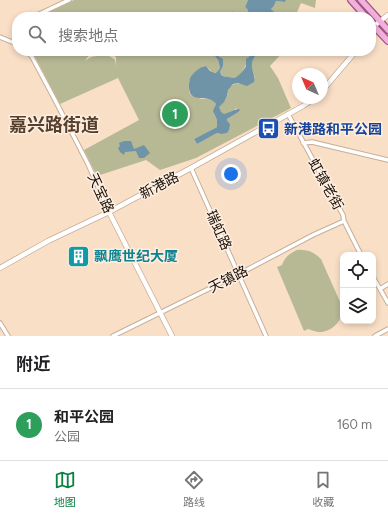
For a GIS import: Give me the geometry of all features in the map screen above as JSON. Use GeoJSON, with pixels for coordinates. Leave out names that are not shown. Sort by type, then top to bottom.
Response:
{"type":"FeatureCollection","features":[{"type":"Feature","properties":{"kind":"main road"},"geometry":{"type":"LineString","coordinates":[[351,0],[362,12]]}},
{"type":"Feature","properties":{"kind":"main road"},"geometry":{"type":"LineString","coordinates":[[361,0],[372,12]]}},
{"type":"Feature","properties":{"kind":"main road"},"geometry":{"type":"LineString","coordinates":[[376,16],[388,30]]}},
{"type":"Feature","properties":{"kind":"main road"},"geometry":{"type":"LineString","coordinates":[[376,30],[388,42]]}},
{"type":"Feature","properties":{"kind":"street"},"geometry":{"type":"LineString","coordinates":[[44,12],[69,0]]}},
{"type":"Feature","properties":{"kind":"street"},"geometry":{"type":"LineString","coordinates":[[376,24],[381,22],[388,15]]}},
{"type":"Feature","properties":{"kind":"street"},"geometry":{"type":"LineString","coordinates":[[0,37],[12,42]]}},
{"type":"Feature","properties":{"kind":"street","name":"天宝路"},"geometry":{"type":"LineString","coordinates":[[31,56],[88,164],[109,212],[172,336]]}},
{"type":"Feature","properties":{"kind":"street"},"geometry":{"type":"LineString","coordinates":[[328,84],[352,56]]}},
{"type":"Feature","properties":{"kind":"street","name":"新港路"},"geometry":{"type":"LineString","coordinates":[[0,268],[191,168],[305,104]]}},
{"type":"Feature","properties":{"kind":"street","name":"虹镇老街"},"geometry":{"type":"LineString","coordinates":[[288,114],[343,215],[344,221],[360,252]]}},
{"type":"Feature","properties":{"kind":"street"},"geometry":{"type":"LineString","coordinates":[[303,143],[312,142],[388,160]]}},
{"type":"Feature","properties":{"kind":"street","name":"瑞虹路"},"geometry":{"type":"LineString","coordinates":[[191,168],[266,336]]}},
{"type":"Feature","properties":{"kind":"street","name":"天镇路"},"geometry":{"type":"LineString","coordinates":[[112,336],[239,274],[313,235],[344,221]]}},
{"type":"Feature","properties":{"kind":"street"},"geometry":{"type":"LineString","coordinates":[[376,282],[388,303]]}},
{"type":"Feature","properties":{"kind":"street"},"geometry":{"type":"LineString","coordinates":[[380,289],[388,284]]}},
{"type":"Feature","properties":{"kind":"street"},"geometry":{"type":"LineString","coordinates":[[0,323],[8,336]]}},
{"type":"Feature","properties":{"kind":"street"},"geometry":{"type":"LineString","coordinates":[[375,336],[388,329]]}},
{"type":"Feature","properties":{"kind":"green space"},"geometry":{"type":"Polygon","coordinates":[[[74,0],[248,0],[245,7],[248,10],[247,12],[49,12],[74,0]]]}},
{"type":"Feature","properties":{"kind":"green space"},"geometry":{"type":"Polygon","coordinates":[[[286,0],[316,0],[315,8],[301,3],[297,12],[274,12],[271,9],[276,1],[285,2],[286,0]]]}},
{"type":"Feature","properties":{"kind":"green space"},"geometry":{"type":"Polygon","coordinates":[[[35,56],[88,56],[85,61],[93,57],[108,56],[115,60],[116,66],[116,57],[115,56],[215,56],[218,60],[220,68],[217,72],[213,73],[206,66],[202,67],[189,81],[189,92],[191,95],[214,101],[216,104],[214,113],[217,120],[217,127],[194,139],[197,144],[217,133],[221,134],[228,122],[227,119],[237,113],[237,108],[227,114],[222,114],[219,107],[228,95],[227,92],[231,86],[238,83],[245,85],[255,78],[252,70],[252,63],[255,56],[279,56],[270,66],[278,78],[291,108],[196,158],[160,170],[146,160],[97,176],[84,150],[139,120],[118,78],[60,104],[35,56]]]}},
{"type":"Feature","properties":{"kind":"green space"},"geometry":{"type":"Polygon","coordinates":[[[216,56],[251,56],[240,75],[237,77],[233,78],[223,76],[220,72],[223,66],[216,56]]]}},
{"type":"Feature","properties":{"kind":"green space"},"geometry":{"type":"Polygon","coordinates":[[[304,250],[316,254],[321,259],[340,302],[340,319],[334,326],[326,331],[318,332],[308,329],[304,331],[277,267],[282,265],[292,252],[304,250]]]}},
{"type":"Feature","properties":{"kind":"water"},"geometry":{"type":"Polygon","coordinates":[[[248,0],[286,0],[285,2],[276,1],[271,9],[274,12],[247,12],[248,10],[245,7],[248,0]]]}},
{"type":"Feature","properties":{"kind":"water"},"geometry":{"type":"Polygon","coordinates":[[[215,56],[223,59],[223,66],[220,72],[221,75],[234,78],[243,71],[246,66],[246,59],[249,56],[256,56],[252,63],[254,82],[247,86],[238,83],[233,84],[228,90],[224,102],[219,107],[221,112],[224,114],[239,109],[240,110],[227,119],[230,124],[227,133],[217,133],[197,144],[194,139],[217,127],[217,120],[213,111],[216,104],[208,99],[195,97],[192,95],[189,80],[196,71],[206,66],[210,71],[215,73],[217,72],[220,68],[218,60],[215,56]]]}},
{"type":"Feature","properties":{"kind":"water"},"geometry":{"type":"Polygon","coordinates":[[[131,141],[134,149],[144,145],[150,153],[144,158],[139,158],[136,151],[125,152],[124,155],[118,148],[120,146],[119,143],[131,141]]]}},
{"type":"Feature","properties":{"kind":"place","name":"和平公园"},"geometry":{"type":"Point","coordinates":[175,114]}},
{"type":"Feature","properties":{"kind":"place","name":"新港路和平公园"},"geometry":{"type":"Point","coordinates":[268,129]}},
{"type":"Feature","properties":{"kind":"place","name":"飘鹰世纪大厦"},"geometry":{"type":"Point","coordinates":[78,256]}},
{"type":"Feature","properties":{"kind":"district","name":"嘉兴路街道"},"geometry":{"type":"Point","coordinates":[54,125]}}]}
